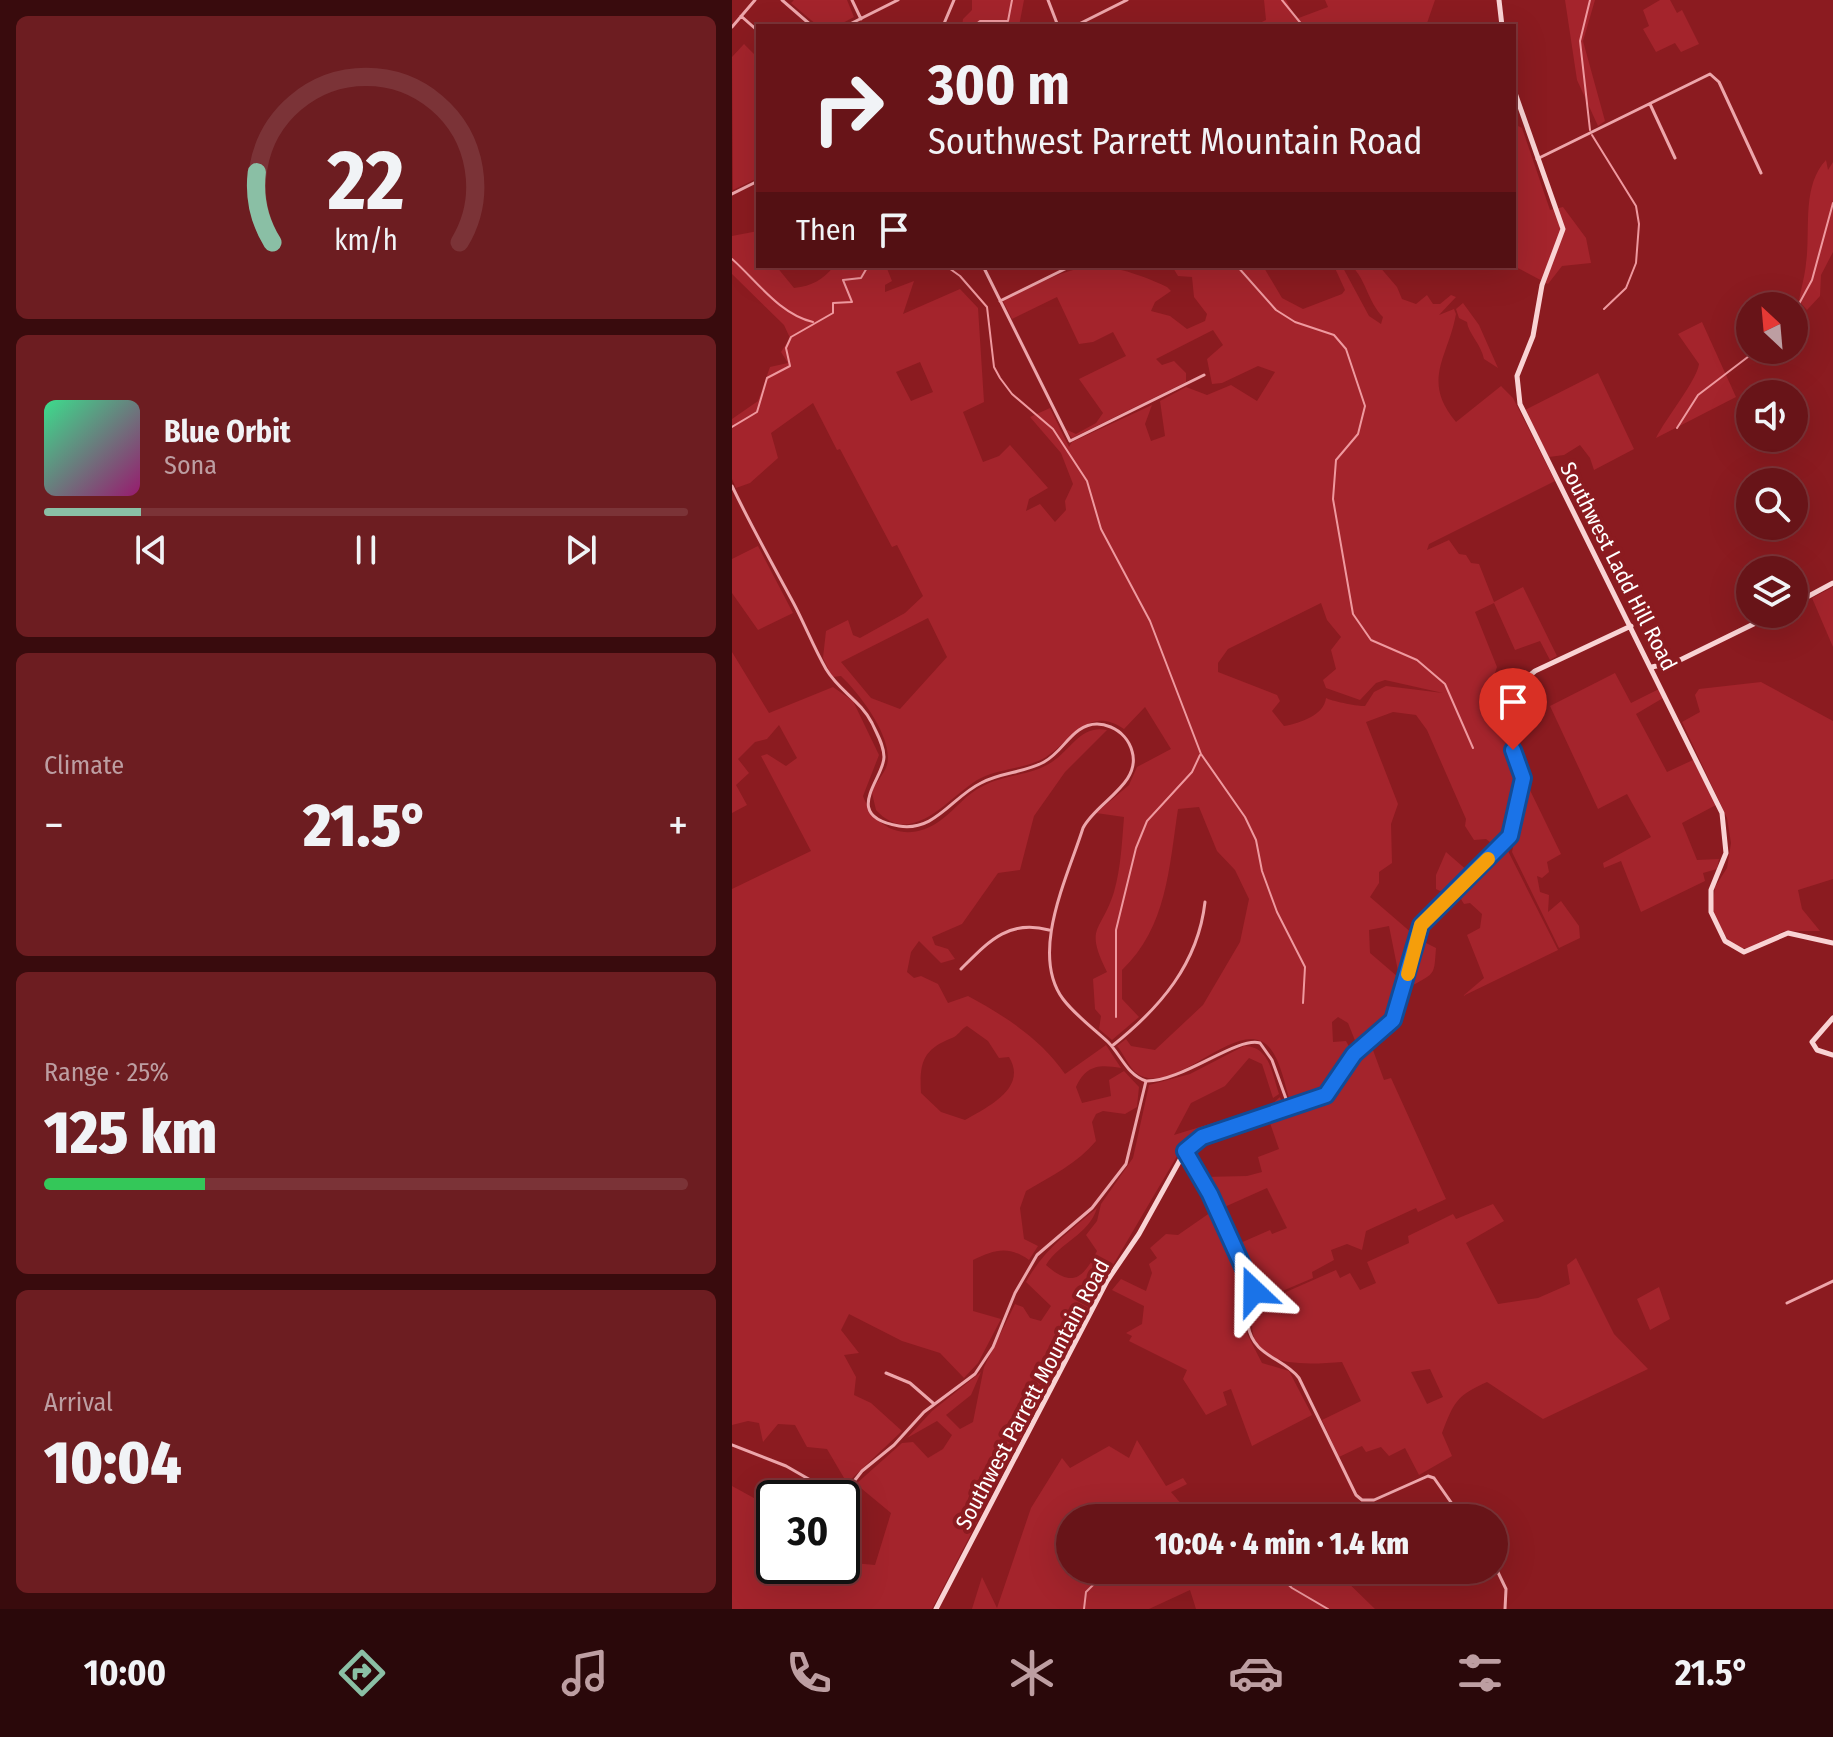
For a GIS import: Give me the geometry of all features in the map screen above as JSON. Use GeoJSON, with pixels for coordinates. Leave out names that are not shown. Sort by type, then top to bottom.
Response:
{"type":"FeatureCollection","features":[{"type":"Feature","properties":{"kind":"street"},"geometry":{"type":"LineString","coordinates":[[732,27],[755,0]]}},
{"type":"Feature","properties":{"kind":"street"},"geometry":{"type":"LineString","coordinates":[[782,0],[810,24]]}},
{"type":"Feature","properties":{"kind":"street"},"geometry":{"type":"LineString","coordinates":[[852,0],[861,19]]}},
{"type":"Feature","properties":{"kind":"street"},"geometry":{"type":"LineString","coordinates":[[850,24],[898,0]]}},
{"type":"Feature","properties":{"kind":"street"},"geometry":{"type":"LineString","coordinates":[[944,24],[954,0]]}},
{"type":"Feature","properties":{"kind":"street"},"geometry":{"type":"LineString","coordinates":[[1048,0],[1057,24]]}},
{"type":"Feature","properties":{"kind":"street"},"geometry":{"type":"LineString","coordinates":[[1079,24],[1127,0]]}},
{"type":"Feature","properties":{"kind":"street"},"geometry":{"type":"LineString","coordinates":[[1499,0],[1502,24]]}},
{"type":"Feature","properties":{"kind":"street"},"geometry":{"type":"LineString","coordinates":[[741,16],[756,29]]}},
{"type":"Feature","properties":{"kind":"street"},"geometry":{"type":"LineString","coordinates":[[1537,159],[1714,75],[1761,173]]}},
{"type":"Feature","properties":{"kind":"street","name":"Southwest Ladd Hill Road"},"geometry":{"type":"LineString","coordinates":[[1516,96],[1560,216],[1563,233],[1542,285],[1534,334],[1516,379],[1517,395],[1724,819],[1726,856],[1710,901],[1720,933],[1730,945],[1744,952],[1788,933],[1833,943]]}},
{"type":"Feature","properties":{"kind":"street"},"geometry":{"type":"LineString","coordinates":[[1650,104],[1675,158]]}},
{"type":"Feature","properties":{"kind":"street"},"geometry":{"type":"LineString","coordinates":[[732,194],[756,182]]}},
{"type":"Feature","properties":{"kind":"street"},"geometry":{"type":"LineString","coordinates":[[984,268],[1070,441],[1204,375]]}},
{"type":"Feature","properties":{"kind":"street"},"geometry":{"type":"LineString","coordinates":[[1000,301],[1067,268]]}},
{"type":"Feature","properties":{"kind":"street"},"geometry":{"type":"LineString","coordinates":[[732,486],[826,670],[836,685],[866,711],[882,745],[883,766],[869,790],[868,801],[881,820],[910,827],[930,821],[983,781],[1048,760],[1084,727],[1103,725],[1114,728],[1128,740],[1134,756],[1131,773],[1091,812],[1083,828],[1051,930],[1048,957],[1057,990],[1068,1006],[1112,1046],[1130,1071],[1146,1081],[1187,1071],[1238,1045],[1253,1041],[1264,1046],[1290,1109]]}},
{"type":"Feature","properties":{"kind":"street"},"geometry":{"type":"LineString","coordinates":[[1808,596],[1833,583]]}},
{"type":"Feature","properties":{"kind":"street"},"geometry":{"type":"LineString","coordinates":[[1452,1504],[1431,1476],[1374,1500],[1362,1500],[1356,1495],[1299,1378],[1265,1354],[1250,1333],[1247,1317],[1254,1297],[1253,1282],[1185,1151],[1202,1137],[1326,1095],[1354,1054],[1393,1020],[1421,925],[1510,836],[1523,778],[1509,726],[1522,682],[1535,671],[1631,626]]}},
{"type":"Feature","properties":{"kind":"street"},"geometry":{"type":"LineString","coordinates":[[1652,667],[1678,661],[1745,628]]}},
{"type":"Feature","properties":{"kind":"street"},"geometry":{"type":"LineString","coordinates":[[1112,1046],[1145,1018],[1181,973],[1198,940],[1205,902]]}},
{"type":"Feature","properties":{"kind":"street"},"geometry":{"type":"LineString","coordinates":[[961,969],[990,940],[1009,929],[1024,926],[1051,930]]}},
{"type":"Feature","properties":{"kind":"street"},"geometry":{"type":"LineString","coordinates":[[1833,1018],[1815,1035],[1812,1043],[1818,1051],[1833,1055]]}},
{"type":"Feature","properties":{"kind":"street"},"geometry":{"type":"LineString","coordinates":[[855,1480],[934,1404],[968,1381],[983,1362],[1015,1293],[1037,1255],[1092,1208],[1121,1172],[1133,1148],[1146,1081]]}},
{"type":"Feature","properties":{"kind":"street","name":"Southwest Parrett Mountain Road"},"geometry":{"type":"LineString","coordinates":[[936,1609],[1107,1281],[1139,1234],[1185,1151]]}},
{"type":"Feature","properties":{"kind":"street"},"geometry":{"type":"LineString","coordinates":[[1787,1303],[1833,1281]]}},
{"type":"Feature","properties":{"kind":"street"},"geometry":{"type":"LineString","coordinates":[[886,1373],[917,1388],[934,1404]]}},
{"type":"Feature","properties":{"kind":"street"},"geometry":{"type":"LineString","coordinates":[[732,1445],[786,1466],[810,1480]]}},
{"type":"Feature","properties":{"kind":"street"},"geometry":{"type":"LineString","coordinates":[[1504,1584],[1505,1609]]}},
{"type":"Feature","properties":{"kind":"shaded area"},"geometry":{"type":"Polygon","coordinates":[[[794,0],[847,0],[854,17],[841,24],[816,24],[791,3],[794,0]]]}},
{"type":"Feature","properties":{"kind":"shaded area"},"geometry":{"type":"Polygon","coordinates":[[[972,0],[1024,0],[1019,24],[962,24],[972,10],[972,0]]]}},
{"type":"Feature","properties":{"kind":"shaded area"},"geometry":{"type":"Polygon","coordinates":[[[1264,0],[1286,0],[1296,19],[1328,7],[1325,0],[1435,0],[1427,24],[1257,24],[1266,20],[1264,0]]]}},
{"type":"Feature","properties":{"kind":"shaded area"},"geometry":{"type":"Polygon","coordinates":[[[1565,0],[1595,0],[1583,41],[1605,121],[1598,126],[1577,80],[1565,0]]]}},
{"type":"Feature","properties":{"kind":"shaded area"},"geometry":{"type":"Polygon","coordinates":[[[1660,0],[1670,0],[1677,13],[1682,10],[1699,44],[1681,52],[1675,43],[1656,52],[1643,29],[1649,26],[1643,10],[1660,0]]]}},
{"type":"Feature","properties":{"kind":"shaded area"},"geometry":{"type":"Polygon","coordinates":[[[744,44],[756,56],[756,179],[733,190],[732,57],[744,44]]]}},
{"type":"Feature","properties":{"kind":"shaded area"},"geometry":{"type":"Polygon","coordinates":[[[1516,125],[1522,128],[1550,210],[1563,207],[1586,238],[1591,263],[1562,266],[1548,284],[1516,267],[1516,125]]]}},
{"type":"Feature","properties":{"kind":"shaded area"},"geometry":{"type":"Polygon","coordinates":[[[1826,160],[1828,170],[1833,162],[1833,252],[1821,275],[1820,296],[1808,309],[1808,292],[1801,292],[1806,263],[1808,209],[1818,171],[1826,160]]]}},
{"type":"Feature","properties":{"kind":"shaded area"},"geometry":{"type":"Polygon","coordinates":[[[756,231],[756,268],[778,268],[794,288],[817,282],[832,268],[887,268],[892,281],[885,285],[885,292],[914,281],[903,314],[960,289],[978,308],[984,402],[963,412],[983,462],[999,456],[1010,445],[1048,488],[1029,499],[1026,511],[1040,504],[1055,522],[1066,510],[1065,501],[1073,484],[1061,453],[1030,417],[1050,408],[1069,447],[1072,442],[1152,405],[1145,424],[1151,441],[1165,436],[1160,401],[1186,387],[1207,395],[1231,385],[1257,401],[1275,372],[1258,366],[1222,383],[1212,384],[1207,359],[1223,345],[1213,330],[1156,359],[1162,365],[1174,361],[1186,373],[1186,382],[1072,438],[1065,429],[1076,434],[1096,423],[1103,413],[1079,379],[1126,356],[1113,332],[1093,342],[1079,344],[1057,297],[1012,319],[1003,301],[1049,279],[1084,268],[1120,270],[1167,287],[1171,291],[1155,302],[1151,311],[1170,316],[1187,329],[1205,321],[1207,314],[1194,297],[1192,277],[1178,276],[1173,268],[1264,268],[1282,298],[1303,309],[1342,294],[1345,290],[1335,268],[1343,268],[1369,316],[1381,324],[1383,317],[1353,268],[1381,268],[1397,287],[1402,299],[1416,304],[1427,295],[1433,304],[1440,304],[1451,295],[1456,297],[1439,315],[1454,309],[1456,314],[1440,369],[1440,394],[1446,407],[1456,422],[1501,386],[1513,398],[1555,481],[1429,544],[1427,550],[1449,540],[1459,554],[1466,555],[1471,563],[1479,564],[1494,602],[1523,587],[1557,656],[1550,660],[1540,641],[1515,650],[1494,603],[1475,612],[1497,667],[1489,691],[1519,781],[1510,827],[1495,846],[1486,839],[1474,840],[1465,826],[1466,819],[1427,730],[1416,715],[1393,712],[1366,722],[1398,804],[1391,824],[1392,863],[1379,872],[1379,883],[1370,897],[1413,934],[1404,966],[1398,971],[1389,926],[1369,930],[1370,953],[1398,977],[1397,999],[1382,1024],[1356,1043],[1348,1023],[1338,1017],[1332,1022],[1333,1042],[1346,1041],[1352,1052],[1333,1077],[1318,1090],[1291,1104],[1276,1058],[1268,1046],[1255,1039],[1222,1048],[1167,1076],[1150,1078],[1135,1072],[1117,1046],[1126,1039],[1131,1046],[1155,1050],[1203,1005],[1240,942],[1249,899],[1235,870],[1217,851],[1199,807],[1178,809],[1164,896],[1148,935],[1122,970],[1122,999],[1139,1017],[1112,1040],[1099,1029],[1101,1016],[1095,1009],[1093,979],[1107,972],[1096,937],[1116,883],[1124,817],[1096,813],[1129,785],[1137,767],[1171,749],[1145,707],[1124,729],[1100,721],[1091,723],[1038,761],[981,778],[918,822],[904,824],[890,821],[876,810],[872,793],[887,765],[885,742],[857,693],[841,676],[832,677],[823,658],[826,631],[848,620],[853,635],[860,638],[905,613],[923,596],[897,545],[892,547],[813,403],[771,433],[778,458],[750,483],[736,488],[732,479],[732,419],[758,401],[770,367],[788,363],[781,352],[790,338],[784,325],[732,274],[732,236],[756,231]],[[920,362],[896,372],[911,401],[933,392],[920,362]],[[1321,603],[1228,649],[1218,663],[1218,672],[1277,695],[1280,701],[1272,711],[1284,726],[1316,714],[1326,698],[1365,706],[1374,692],[1386,686],[1443,693],[1385,680],[1376,683],[1360,700],[1326,688],[1323,680],[1336,669],[1331,650],[1341,637],[1327,620],[1321,603]],[[928,618],[841,662],[871,698],[900,709],[947,657],[928,618]]]}},
{"type":"Feature","properties":{"kind":"shaded area"},"geometry":{"type":"Polygon","coordinates":[[[1463,303],[1479,325],[1498,368],[1484,359],[1467,322],[1459,318],[1456,309],[1463,303]]]}},
{"type":"Feature","properties":{"kind":"shaded area"},"geometry":{"type":"Polygon","coordinates":[[[1702,322],[1736,397],[1656,438],[1693,380],[1699,364],[1678,334],[1702,322]]]}},
{"type":"Feature","properties":{"kind":"shaded area"},"geometry":{"type":"Polygon","coordinates":[[[1598,373],[1634,449],[1594,470],[1580,445],[1564,455],[1549,457],[1525,410],[1598,373]]]}},
{"type":"Feature","properties":{"kind":"shaded area"},"geometry":{"type":"Polygon","coordinates":[[[758,546],[793,613],[758,630],[732,593],[732,559],[758,546]]]}},
{"type":"Feature","properties":{"kind":"shaded area"},"geometry":{"type":"Polygon","coordinates":[[[1833,587],[1833,647],[1812,598],[1833,587]]]}},
{"type":"Feature","properties":{"kind":"shaded area"},"geometry":{"type":"Polygon","coordinates":[[[732,652],[769,713],[833,687],[853,701],[879,755],[863,796],[876,818],[895,830],[906,832],[929,827],[977,789],[1044,767],[1083,734],[1098,729],[1107,730],[1065,772],[1034,816],[1020,870],[998,873],[962,924],[932,937],[935,945],[948,949],[955,959],[941,963],[919,941],[911,952],[907,972],[914,978],[921,976],[938,984],[948,1003],[968,996],[1009,1020],[1034,1039],[1065,1074],[1106,1045],[1121,1068],[1100,1066],[1084,1074],[1076,1087],[1082,1103],[1111,1096],[1109,1080],[1124,1071],[1139,1087],[1137,1107],[1125,1114],[1103,1111],[1096,1114],[1092,1122],[1096,1141],[1089,1149],[1073,1163],[1026,1191],[1020,1208],[1024,1239],[1038,1246],[1029,1260],[1014,1252],[1001,1251],[973,1260],[973,1311],[1001,1319],[978,1363],[964,1378],[940,1353],[902,1341],[849,1314],[841,1330],[859,1353],[844,1355],[856,1377],[854,1395],[871,1403],[902,1431],[850,1480],[845,1480],[827,1449],[807,1447],[795,1425],[778,1424],[763,1442],[759,1423],[748,1421],[732,1425],[732,889],[811,851],[761,756],[767,754],[786,766],[797,758],[779,725],[767,739],[755,742],[738,759],[749,773],[736,785],[747,805],[732,813],[732,652]],[[967,1026],[929,1052],[921,1072],[921,1093],[941,1112],[965,1120],[994,1103],[1009,1087],[1014,1068],[1009,1057],[999,1058],[988,1041],[967,1026]]]}},
{"type":"Feature","properties":{"kind":"shaded area"},"geometry":{"type":"Polygon","coordinates":[[[1615,673],[1631,703],[1659,689],[1663,698],[1636,714],[1667,772],[1693,760],[1716,805],[1682,823],[1697,860],[1719,859],[1717,869],[1703,873],[1705,881],[1641,912],[1621,861],[1604,868],[1603,863],[1651,837],[1627,794],[1598,809],[1550,706],[1615,673]]]}},
{"type":"Feature","properties":{"kind":"shaded area"},"geometry":{"type":"Polygon","coordinates":[[[1761,682],[1833,721],[1833,879],[1798,890],[1802,909],[1820,931],[1784,931],[1750,948],[1742,948],[1730,942],[1713,916],[1715,887],[1727,868],[1731,843],[1727,818],[1682,722],[1700,712],[1695,695],[1699,689],[1761,682]]]}},
{"type":"Feature","properties":{"kind":"shaded area"},"geometry":{"type":"Polygon","coordinates":[[[1526,782],[1561,854],[1547,862],[1549,872],[1542,878],[1537,876],[1540,892],[1549,895],[1548,912],[1561,901],[1579,926],[1580,938],[1559,948],[1512,852],[1526,782]]]}},
{"type":"Feature","properties":{"kind":"shaded area"},"geometry":{"type":"Polygon","coordinates":[[[1506,847],[1558,950],[1463,996],[1484,978],[1467,935],[1480,928],[1482,914],[1470,903],[1464,904],[1458,894],[1506,847]]]}},
{"type":"Feature","properties":{"kind":"shaded area"},"geometry":{"type":"Polygon","coordinates":[[[1446,852],[1469,872],[1461,874],[1450,889],[1440,891],[1436,889],[1436,875],[1446,852]]]}},
{"type":"Feature","properties":{"kind":"shaded area"},"geometry":{"type":"Polygon","coordinates":[[[1426,943],[1436,948],[1434,968],[1426,978],[1410,984],[1420,959],[1420,945],[1426,943]]]}},
{"type":"Feature","properties":{"kind":"shaded area"},"geometry":{"type":"Polygon","coordinates":[[[1370,1042],[1384,1080],[1391,1078],[1446,1199],[1418,1212],[1416,1208],[1366,1231],[1362,1250],[1347,1244],[1331,1250],[1334,1260],[1312,1272],[1313,1278],[1266,1298],[1260,1295],[1238,1244],[1270,1230],[1272,1234],[1287,1228],[1267,1188],[1220,1209],[1203,1177],[1247,1176],[1262,1172],[1258,1157],[1279,1149],[1269,1120],[1332,1092],[1370,1042]]]}},
{"type":"Feature","properties":{"kind":"shaded area"},"geometry":{"type":"Polygon","coordinates":[[[1244,1046],[1253,1047],[1269,1062],[1279,1094],[1273,1098],[1262,1064],[1249,1058],[1225,1086],[1191,1103],[1174,1135],[1271,1105],[1280,1097],[1283,1106],[1202,1133],[1180,1151],[1089,1306],[932,1609],[732,1609],[732,1486],[756,1499],[756,1584],[860,1584],[860,1564],[875,1565],[891,1513],[860,1487],[860,1480],[902,1443],[913,1442],[928,1458],[943,1449],[952,1435],[937,1421],[907,1438],[932,1411],[981,1372],[971,1395],[946,1415],[960,1429],[973,1422],[984,1367],[1015,1304],[1023,1307],[1030,1318],[1041,1321],[1051,1306],[1026,1282],[1033,1270],[1049,1250],[1097,1208],[1088,1225],[1046,1265],[1070,1278],[1082,1274],[1087,1268],[1097,1251],[1086,1235],[1097,1221],[1101,1204],[1133,1158],[1149,1085],[1190,1074],[1244,1046]]]}},
{"type":"Feature","properties":{"kind":"shaded area"},"geometry":{"type":"Polygon","coordinates":[[[1493,1204],[1504,1221],[1466,1243],[1498,1304],[1538,1298],[1570,1284],[1567,1265],[1576,1258],[1614,1334],[1648,1369],[1543,1419],[1487,1382],[1462,1396],[1450,1414],[1442,1433],[1452,1456],[1419,1475],[1405,1448],[1389,1456],[1381,1447],[1366,1452],[1362,1446],[1339,1457],[1322,1420],[1361,1401],[1342,1362],[1309,1364],[1277,1359],[1265,1353],[1256,1342],[1252,1327],[1254,1306],[1336,1270],[1340,1278],[1350,1273],[1360,1290],[1376,1283],[1367,1262],[1409,1243],[1408,1236],[1453,1214],[1456,1219],[1493,1204]],[[1430,1369],[1411,1372],[1427,1404],[1443,1397],[1430,1369]]]}},
{"type":"Feature","properties":{"kind":"shaded area"},"geometry":{"type":"Polygon","coordinates":[[[1214,1210],[1251,1287],[1243,1326],[1262,1363],[1289,1371],[1312,1415],[1252,1446],[1231,1389],[1223,1392],[1227,1405],[1206,1415],[1183,1379],[1187,1370],[1129,1341],[1132,1336],[1126,1333],[1142,1324],[1144,1306],[1112,1290],[1121,1279],[1146,1291],[1152,1273],[1149,1264],[1157,1258],[1150,1248],[1166,1234],[1178,1235],[1214,1210]]]}},
{"type":"Feature","properties":{"kind":"shaded area"},"geometry":{"type":"Polygon","coordinates":[[[1659,1287],[1670,1319],[1650,1330],[1637,1299],[1659,1287]]]}},
{"type":"Feature","properties":{"kind":"shaded area"},"geometry":{"type":"Polygon","coordinates":[[[1137,1440],[1166,1486],[1183,1478],[1187,1484],[1171,1492],[1181,1504],[1056,1504],[1056,1584],[1349,1584],[1375,1609],[1196,1609],[1190,1590],[1149,1609],[972,1609],[982,1577],[997,1608],[1031,1508],[1062,1458],[1070,1468],[1109,1446],[1129,1458],[1137,1440]]]}},
{"type":"Feature","properties":{"kind":"waterway"},"geometry":{"type":"LineString","coordinates":[[976,24],[980,21],[1008,21],[1012,0]]}},
{"type":"Feature","properties":{"kind":"waterway"},"geometry":{"type":"LineString","coordinates":[[1282,0],[1301,24]]}},
{"type":"Feature","properties":{"kind":"waterway"},"geometry":{"type":"LineString","coordinates":[[1590,0],[1580,41],[1590,130]]}},
{"type":"Feature","properties":{"kind":"waterway"},"geometry":{"type":"LineString","coordinates":[[1592,135],[1636,206],[1639,224],[1636,263],[1626,288],[1604,309]]}},
{"type":"Feature","properties":{"kind":"waterway"},"geometry":{"type":"LineString","coordinates":[[1805,292],[1812,280],[1833,203]]}},
{"type":"Feature","properties":{"kind":"waterway"},"geometry":{"type":"LineString","coordinates":[[732,259],[789,312],[813,322]]}},
{"type":"Feature","properties":{"kind":"waterway"},"geometry":{"type":"LineString","coordinates":[[732,427],[757,412],[767,378],[790,366],[786,348],[791,337],[833,313],[833,303],[852,302],[843,280],[861,278],[867,268]]}},
{"type":"Feature","properties":{"kind":"waterway"},"geometry":{"type":"LineString","coordinates":[[949,268],[960,276],[987,307],[994,367],[1000,378],[1012,394],[1053,429],[1087,481],[1101,529],[1150,621],[1201,754],[1245,817],[1256,840],[1262,871],[1277,912],[1305,967],[1303,1003]]}},
{"type":"Feature","properties":{"kind":"waterway"},"geometry":{"type":"LineString","coordinates":[[1239,268],[1276,310],[1295,322],[1334,335],[1346,349],[1365,406],[1358,434],[1336,460],[1333,499],[1353,614],[1371,640],[1417,660],[1445,684],[1473,748]]}},
{"type":"Feature","properties":{"kind":"waterway"},"geometry":{"type":"LineString","coordinates":[[1677,428],[1698,395],[1739,364]]}},
{"type":"Feature","properties":{"kind":"waterway"},"geometry":{"type":"LineString","coordinates":[[1116,1017],[1116,930],[1136,848],[1147,821],[1192,772],[1200,755]]}},
{"type":"Feature","properties":{"kind":"waterway"},"geometry":{"type":"LineString","coordinates":[[1084,1609],[1086,1592],[1094,1584]]}},
{"type":"Feature","properties":{"kind":"waterway"},"geometry":{"type":"LineString","coordinates":[[1288,1584],[1328,1609]]}},
{"type":"Feature","properties":{"kind":"slow traffic"},"geometry":{"type":"LineString","coordinates":[[1408,974],[1421,925],[1488,859]]}},
{"type":"Feature","properties":{"kind":"route"},"geometry":{"type":"LineString","coordinates":[[1254,1291],[1253,1282],[1210,1194],[1185,1151],[1194,1141],[1212,1133],[1326,1095],[1354,1054],[1393,1020],[1421,925],[1510,836],[1523,778],[1513,750]]}}]}
